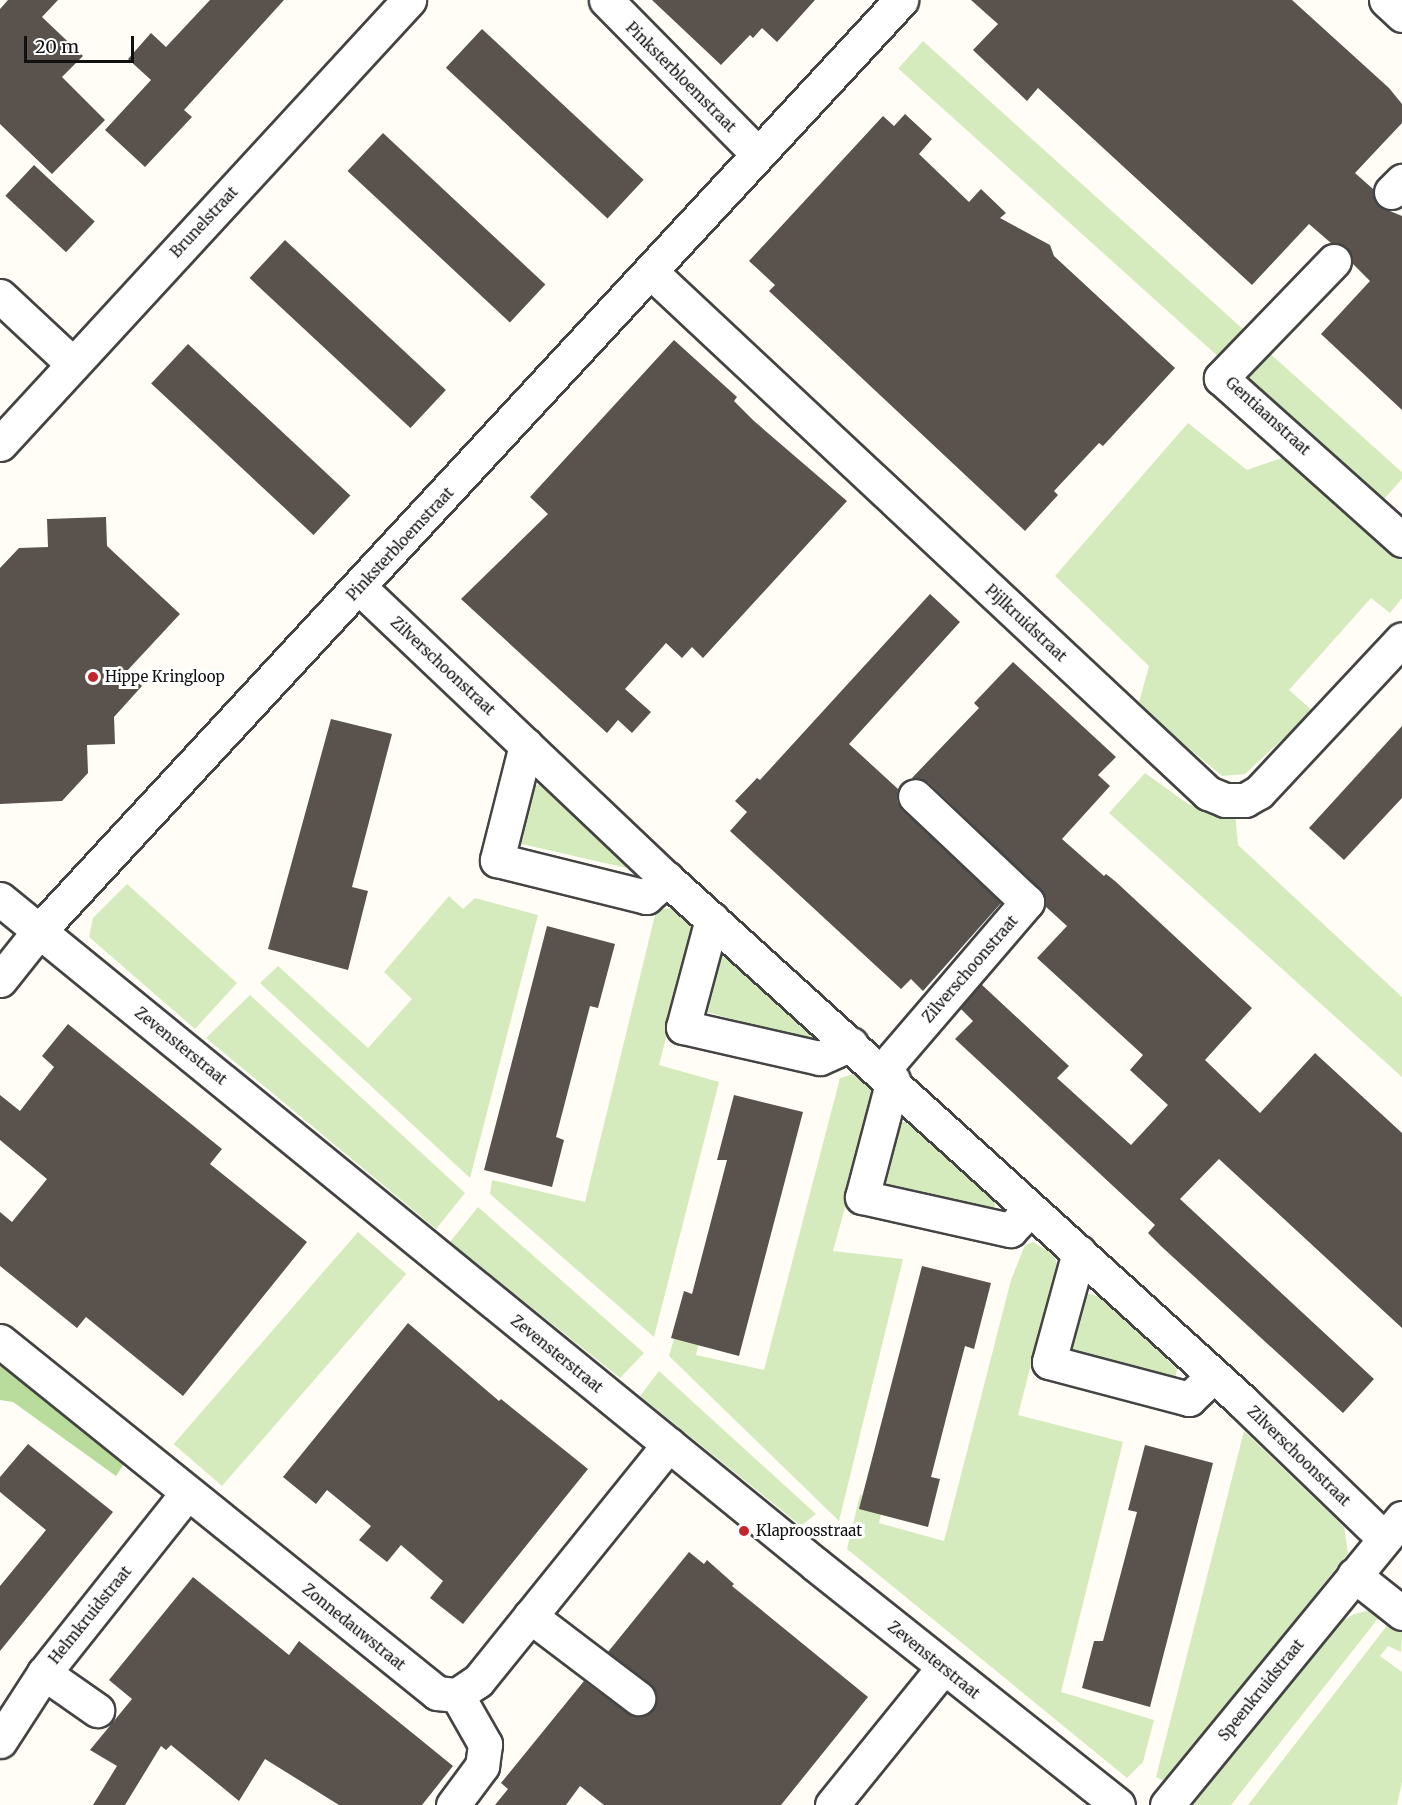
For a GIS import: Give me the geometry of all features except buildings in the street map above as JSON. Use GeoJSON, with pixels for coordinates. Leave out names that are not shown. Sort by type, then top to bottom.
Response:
{"type":"FeatureCollection","features":[{"type":"Feature","properties":{"kind":"street","name":"Brunelstraat"},"geometry":{"type":"LineString","coordinates":[[0,444],[409,0]]}},
{"type":"Feature","properties":{"kind":"street","name":"Pinksterbloemstraat"},"geometry":{"type":"LineString","coordinates":[[606,0],[757,153]]}},
{"type":"Feature","properties":{"kind":"street","name":"Pinksterbloemstraat"},"geometry":{"type":"LineString","coordinates":[[39,931],[901,0]]}},
{"type":"Feature","properties":{"kind":"street"},"geometry":{"type":"LineString","coordinates":[[1386,0],[1402,15]]}},
{"type":"Feature","properties":{"kind":"street","name":"Gentiaanstraat"},"geometry":{"type":"LineString","coordinates":[[1334,261],[1221,378],[1402,540]]}},
{"type":"Feature","properties":{"kind":"street","name":"Pijlkruidstraat"},"geometry":{"type":"LineString","coordinates":[[651,272],[1208,793],[1226,800],[1245,800],[1259,792],[1402,639]]}},
{"type":"Feature","properties":{"kind":"street"},"geometry":{"type":"LineString","coordinates":[[0,296],[74,364]]}},
{"type":"Feature","properties":{"kind":"street","name":"Zilverschoonstraat"},"geometry":{"type":"LineString","coordinates":[[359,587],[712,920],[887,1076],[1029,1210],[1078,1252],[1212,1377],[1393,1528]]}},
{"type":"Feature","properties":{"kind":"street"},"geometry":{"type":"LineString","coordinates":[[526,745],[497,860],[646,897],[668,879]]}},
{"type":"Feature","properties":{"kind":"street","name":"Zilverschoonstraat"},"geometry":{"type":"LineString","coordinates":[[915,796],[1027,902],[887,1076],[862,1197],[1010,1230],[1029,1210]]}},
{"type":"Feature","properties":{"kind":"street","name":"Zevensterstraat"},"geometry":{"type":"LineString","coordinates":[[0,899],[943,1668],[1118,1805]]}},
{"type":"Feature","properties":{"kind":"street"},"geometry":{"type":"LineString","coordinates":[[712,920],[683,1027],[820,1058],[851,1044]]}},
{"type":"Feature","properties":{"kind":"street"},"geometry":{"type":"LineString","coordinates":[[0,980],[39,931]]}},
{"type":"Feature","properties":{"kind":"street"},"geometry":{"type":"LineString","coordinates":[[1078,1252],[1049,1362],[1190,1398],[1212,1377]]}},
{"type":"Feature","properties":{"kind":"street","name":"Zonnedauwstraat"},"geometry":{"type":"LineString","coordinates":[[0,1341],[437,1692],[457,1695]]}},
{"type":"Feature","properties":{"kind":"street"},"geometry":{"type":"LineString","coordinates":[[453,1805],[482,1766],[485,1744],[457,1695],[478,1681],[669,1444]]}},
{"type":"Feature","properties":{"kind":"street","name":"Helmkruidstraat"},"geometry":{"type":"LineString","coordinates":[[0,1741],[44,1673],[187,1493]]}},
{"type":"Feature","properties":{"kind":"street","name":"Speenkruidstraat"},"geometry":{"type":"LineString","coordinates":[[1167,1805],[1393,1528]]}},
{"type":"Feature","properties":{"kind":"street"},"geometry":{"type":"LineString","coordinates":[[1354,1575],[1402,1614]]}},
{"type":"Feature","properties":{"kind":"street"},"geometry":{"type":"LineString","coordinates":[[530,1616],[638,1698]]}},
{"type":"Feature","properties":{"kind":"street"},"geometry":{"type":"LineString","coordinates":[[832,1805],[943,1668]]}},
{"type":"Feature","properties":{"kind":"street"},"geometry":{"type":"LineString","coordinates":[[44,1673],[97,1710]]}},
{"type":"Feature","properties":{"kind":"green space"},"geometry":{"type":"Polygon","coordinates":[[[923,41],[1402,472],[1402,479],[1381,503],[898,68],[923,41]]]}},
{"type":"Feature","properties":{"kind":"green space"},"geometry":{"type":"Polygon","coordinates":[[[1188,423],[1247,470],[1290,455],[1402,554],[1402,598],[1390,613],[1371,598],[1289,690],[1313,711],[1245,774],[1222,776],[1138,706],[1149,666],[1055,576],[1188,423]]]}},
{"type":"Feature","properties":{"kind":"green space"},"geometry":{"type":"Polygon","coordinates":[[[1145,773],[1188,804],[1218,814],[1235,814],[1238,845],[1402,997],[1402,1077],[1109,813],[1145,773]]]}},
{"type":"Feature","properties":{"kind":"green space"},"geometry":{"type":"Polygon","coordinates":[[[539,784],[554,793],[631,869],[517,843],[530,789],[539,784]]]}},
{"type":"Feature","properties":{"kind":"green space"},"geometry":{"type":"Polygon","coordinates":[[[127,884],[237,983],[195,1029],[89,937],[93,918],[127,884]]]}},
{"type":"Feature","properties":{"kind":"green space"},"geometry":{"type":"Polygon","coordinates":[[[449,896],[463,909],[475,898],[538,915],[470,1178],[260,983],[278,966],[368,1048],[412,999],[384,972],[449,896]]]}},
{"type":"Feature","properties":{"kind":"green space"},"geometry":{"type":"Polygon","coordinates":[[[673,908],[683,912],[691,925],[692,938],[659,1065],[719,1082],[654,1337],[490,1194],[492,1180],[585,1202],[655,915],[663,909],[673,908]]]}},
{"type":"Feature","properties":{"kind":"green space"},"geometry":{"type":"Polygon","coordinates":[[[724,953],[813,1033],[812,1042],[703,1011],[714,957],[724,953]]]}},
{"type":"Feature","properties":{"kind":"green space"},"geometry":{"type":"Polygon","coordinates":[[[250,995],[465,1193],[436,1229],[206,1038],[250,995]]]}},
{"type":"Feature","properties":{"kind":"green space"},"geometry":{"type":"Polygon","coordinates":[[[857,1073],[875,1087],[876,1096],[833,1251],[903,1259],[839,1521],[669,1356],[679,1322],[703,1325],[696,1355],[764,1370],[840,1078],[857,1073]]]}},
{"type":"Feature","properties":{"kind":"green space"},"geometry":{"type":"Polygon","coordinates":[[[910,1122],[995,1200],[994,1210],[888,1185],[879,1173],[895,1125],[910,1122]]]}},
{"type":"Feature","properties":{"kind":"green space"},"geometry":{"type":"Polygon","coordinates":[[[478,1207],[644,1353],[620,1378],[450,1242],[478,1207]]]}},
{"type":"Feature","properties":{"kind":"green space"},"geometry":{"type":"Polygon","coordinates":[[[358,1232],[406,1274],[222,1486],[174,1444],[358,1232]]]}},
{"type":"Feature","properties":{"kind":"green space"},"geometry":{"type":"Polygon","coordinates":[[[1033,1242],[1053,1254],[1057,1264],[1018,1415],[1123,1442],[1061,1692],[1154,1720],[1143,1762],[1127,1778],[847,1549],[860,1495],[884,1501],[879,1523],[944,1541],[1011,1280],[1025,1245],[1033,1242]]]}},
{"type":"Feature","properties":{"kind":"green space"},"geometry":{"type":"Polygon","coordinates":[[[1086,1293],[1101,1297],[1177,1369],[1175,1380],[1065,1348],[1079,1297],[1086,1293]]]}},
{"type":"Feature","properties":{"kind":"green space"},"geometry":{"type":"Polygon","coordinates":[[[0,1365],[40,1387],[126,1461],[116,1476],[13,1402],[0,1400],[0,1365]]]}},
{"type":"Feature","properties":{"kind":"green space"},"geometry":{"type":"Polygon","coordinates":[[[659,1371],[816,1514],[801,1526],[640,1396],[659,1371]]]}},
{"type":"Feature","properties":{"kind":"green space"},"geometry":{"type":"Polygon","coordinates":[[[1244,1431],[1344,1527],[1348,1553],[1166,1782],[1156,1777],[1244,1431]]]}},
{"type":"Feature","properties":{"kind":"green space"},"geometry":{"type":"Polygon","coordinates":[[[1371,1610],[1380,1616],[1231,1805],[1193,1805],[1338,1624],[1354,1614],[1371,1610]]]}},
{"type":"Feature","properties":{"kind":"green space"},"geometry":{"type":"Polygon","coordinates":[[[1389,1623],[1402,1632],[1401,1652],[1388,1646],[1380,1656],[1402,1672],[1402,1782],[1397,1805],[1248,1805],[1389,1623]]]}},
{"type":"Feature","properties":{"kind":"place","name":"Hippe Kringloop"},"geometry":{"type":"Point","coordinates":[93,677]}},
{"type":"Feature","properties":{"kind":"place","name":"Klaproosstraat"},"geometry":{"type":"Point","coordinates":[744,1531]}}]}
